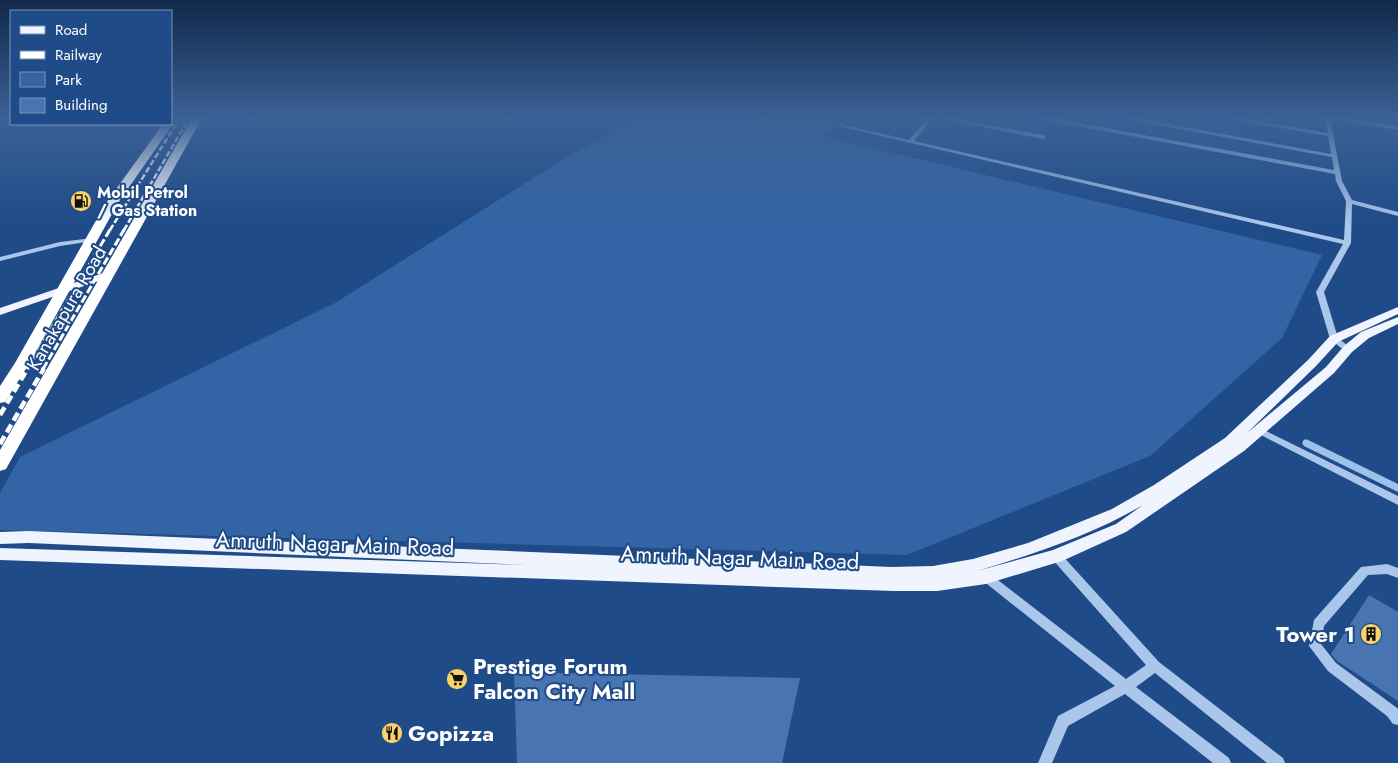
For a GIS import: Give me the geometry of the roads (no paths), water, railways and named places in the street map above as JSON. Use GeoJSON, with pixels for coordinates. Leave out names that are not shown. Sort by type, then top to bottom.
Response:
{"type":"FeatureCollection","features":[{"type":"Feature","properties":{"kind":"highway","name":"Kanakapura Road"},"geometry":{"type":"LineString","coordinates":[[0,398],[65,289],[112,203],[147,154]]}},
{"type":"Feature","properties":{"kind":"highway","name":"Kanakapura Road"},"geometry":{"type":"LineString","coordinates":[[0,465],[176,154]]}},
{"type":"Feature","properties":{"kind":"main road"},"geometry":{"type":"LineString","coordinates":[[0,312],[109,274]]}},
{"type":"Feature","properties":{"kind":"main road","name":"Amruth Nagar Main Road"},"geometry":{"type":"LineString","coordinates":[[0,538],[49,538],[891,574],[933,573],[973,566],[1031,549],[1117,513],[1159,489],[1230,441],[1312,363],[1334,339],[1398,310]]}},
{"type":"Feature","properties":{"kind":"main road","name":"Amruth Nagar Main Road"},"geometry":{"type":"LineString","coordinates":[[0,554],[894,584],[937,584],[986,577],[1056,556],[1121,528],[1205,472],[1260,431],[1330,370],[1348,349],[1365,335],[1398,320]]}},
{"type":"Feature","properties":{"kind":"street"},"geometry":{"type":"LineString","coordinates":[[960,154],[1347,243]]}},
{"type":"Feature","properties":{"kind":"street"},"geometry":{"type":"LineString","coordinates":[[1237,154],[1338,173]]}},
{"type":"Feature","properties":{"kind":"street"},"geometry":{"type":"LineString","coordinates":[[1323,154],[1335,156],[1339,181],[1349,201],[1347,243],[1320,292],[1334,339],[1348,349]]}},
{"type":"Feature","properties":{"kind":"street"},"geometry":{"type":"LineString","coordinates":[[1349,201],[1398,214]]}},
{"type":"Feature","properties":{"kind":"street"},"geometry":{"type":"LineString","coordinates":[[0,259],[60,244],[92,240]]}},
{"type":"Feature","properties":{"kind":"street"},"geometry":{"type":"LineString","coordinates":[[1260,431],[1398,501]]}},
{"type":"Feature","properties":{"kind":"street"},"geometry":{"type":"LineString","coordinates":[[1056,556],[1155,666],[1278,763]]}},
{"type":"Feature","properties":{"kind":"street"},"geometry":{"type":"LineString","coordinates":[[1398,573],[1386,569],[1366,570],[1318,624],[1315,646],[1332,667],[1392,712],[1398,719]]}},
{"type":"Feature","properties":{"kind":"street"},"geometry":{"type":"LineString","coordinates":[[986,577],[1224,763]]}},
{"type":"Feature","properties":{"kind":"street"},"geometry":{"type":"LineString","coordinates":[[1045,763],[1063,721],[1127,686],[1155,666]]}},
{"type":"Feature","properties":{"kind":"waterway"},"geometry":{"type":"LineString","coordinates":[[1306,443],[1398,488]]}},
{"type":"Feature","properties":{"kind":"railway"},"geometry":{"type":"LineString","coordinates":[[110,230],[158,154]]}},
{"type":"Feature","properties":{"kind":"railway"},"geometry":{"type":"LineString","coordinates":[[124,230],[168,154]]}},
{"type":"Feature","properties":{"kind":"railway"},"geometry":{"type":"LineString","coordinates":[[27,369],[111,228]]}},
{"type":"Feature","properties":{"kind":"railway"},"geometry":{"type":"LineString","coordinates":[[43,369],[125,228]]}},
{"type":"Feature","properties":{"kind":"railway"},"geometry":{"type":"LineString","coordinates":[[0,415],[28,368]]}},
{"type":"Feature","properties":{"kind":"railway"},"geometry":{"type":"LineString","coordinates":[[0,444],[44,368]]}},
{"type":"Feature","properties":{"kind":"place","name":"Mobil Petrol / Gas Station"},"geometry":{"type":"Point","coordinates":[81,201]}},
{"type":"Feature","properties":{"kind":"place","name":"Tower 1"},"geometry":{"type":"Point","coordinates":[1371,634]}},
{"type":"Feature","properties":{"kind":"place","name":"Prestige Forum Falcon City Mall"},"geometry":{"type":"Point","coordinates":[457,679]}},
{"type":"Feature","properties":{"kind":"place","name":"Gopizza"},"geometry":{"type":"Point","coordinates":[392,733]}}]}
